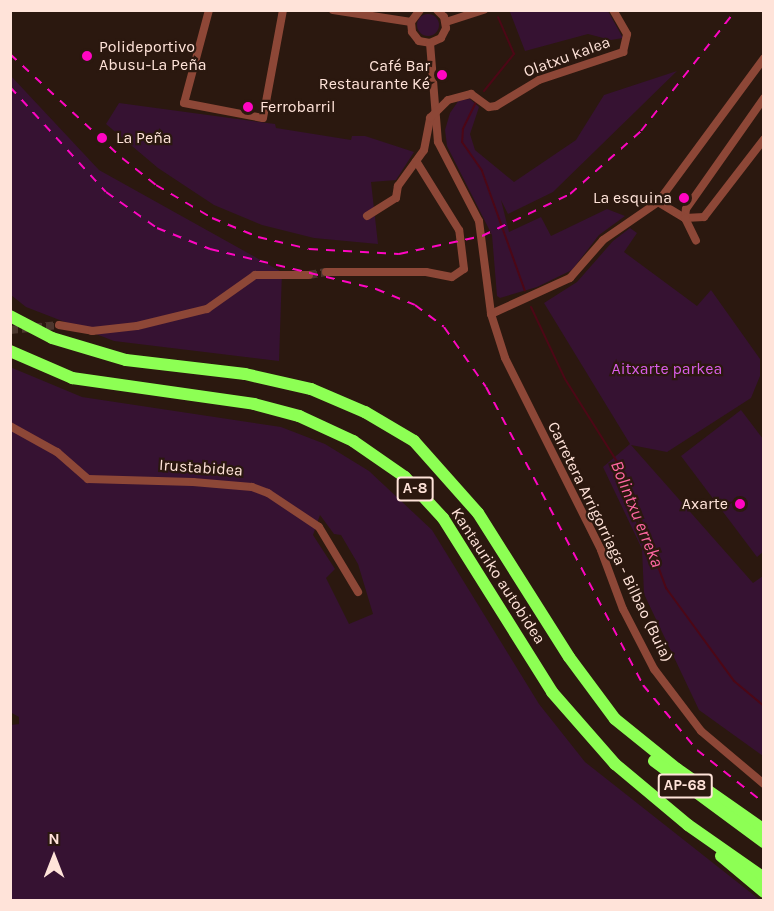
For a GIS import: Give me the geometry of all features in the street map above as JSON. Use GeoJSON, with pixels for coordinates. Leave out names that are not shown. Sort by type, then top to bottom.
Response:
{"type":"FeatureCollection","features":[{"type":"Feature","properties":{"kind":"highway","name":"Kantauriko autobidea"},"geometry":{"type":"LineString","coordinates":[[10,316],[51,338],[106,355],[245,374],[311,388],[365,412],[414,441],[478,513],[569,657],[615,719],[676,769],[764,830]]}},
{"type":"Feature","properties":{"kind":"highway","name":"Kantauriko autobidea"},"geometry":{"type":"LineString","coordinates":[[10,351],[72,378],[254,404],[299,416],[370,453],[405,477],[443,518],[552,692],[581,728],[615,764],[688,825],[764,878]]}},
{"type":"Feature","properties":{"kind":"highway","name":"AP-68"},"geometry":{"type":"LineString","coordinates":[[615,719],[638,747],[669,774],[764,842]]}},
{"type":"Feature","properties":{"kind":"highway"},"geometry":{"type":"LineString","coordinates":[[688,825],[764,892]]}},
{"type":"Feature","properties":{"kind":"street"},"geometry":{"type":"LineString","coordinates":[[209,10],[184,103],[254,116],[266,115],[283,10]]}},
{"type":"Feature","properties":{"kind":"street"},"geometry":{"type":"LineString","coordinates":[[333,10],[411,22]]}},
{"type":"Feature","properties":{"kind":"street"},"geometry":{"type":"LineString","coordinates":[[411,22],[420,10]]}},
{"type":"Feature","properties":{"kind":"street"},"geometry":{"type":"LineString","coordinates":[[411,22],[415,37],[430,43],[444,33],[446,22],[437,10]]}},
{"type":"Feature","properties":{"kind":"street"},"geometry":{"type":"LineString","coordinates":[[446,22],[484,10]]}},
{"type":"Feature","properties":{"kind":"street","name":"Olatxu kalea"},"geometry":{"type":"LineString","coordinates":[[448,100],[471,94],[489,107],[496,106],[539,80],[615,58],[625,49],[628,37],[613,10]]}},
{"type":"Feature","properties":{"kind":"street","name":"Carretera Arrigorriaga - Bilbao (Buia)"},"geometry":{"type":"LineString","coordinates":[[430,43],[437,109],[436,133],[442,153],[482,231],[491,314],[505,358],[591,528],[623,609],[654,669],[701,731],[764,784]]}},
{"type":"Feature","properties":{"kind":"street"},"geometry":{"type":"LineString","coordinates":[[491,314],[550,290],[570,278],[603,240],[658,202],[764,58]]}},
{"type":"Feature","properties":{"kind":"street"},"geometry":{"type":"LineString","coordinates":[[367,216],[396,198],[398,186],[424,150],[430,118],[448,100],[435,93]]}},
{"type":"Feature","properties":{"kind":"street"},"geometry":{"type":"LineString","coordinates":[[696,241],[685,218],[686,209],[764,98]]}},
{"type":"Feature","properties":{"kind":"street"},"geometry":{"type":"LineString","coordinates":[[658,202],[685,218],[697,220],[723,196],[764,139]]}},
{"type":"Feature","properties":{"kind":"street"},"geometry":{"type":"LineString","coordinates":[[326,272],[426,272],[452,277],[464,269],[459,230],[416,161]]}},
{"type":"Feature","properties":{"kind":"street"},"geometry":{"type":"LineString","coordinates":[[59,326],[92,331],[137,326],[207,309],[255,275],[309,275]]}},
{"type":"Feature","properties":{"kind":"street","name":"Irustabidea"},"geometry":{"type":"LineString","coordinates":[[10,426],[57,452],[88,479],[193,482],[252,487],[268,493],[319,527],[358,592]]}},
{"type":"Feature","properties":{"kind":"green space"},"geometry":{"type":"Polygon","coordinates":[[[608,11],[623,38],[611,40],[588,34],[525,51],[510,12],[608,11]]]}},
{"type":"Feature","properties":{"kind":"green space"},"geometry":{"type":"Polygon","coordinates":[[[428,14],[438,21],[439,25],[432,35],[428,36],[418,29],[417,25],[424,15],[428,14]]]}},
{"type":"Feature","properties":{"kind":"green space"},"geometry":{"type":"Polygon","coordinates":[[[677,71],[553,192],[508,214],[501,200],[509,232],[541,217],[551,236],[607,209],[625,216],[599,235],[572,270],[537,287],[500,298],[497,296],[492,235],[447,146],[445,130],[450,113],[459,100],[470,99],[479,107],[470,134],[475,150],[514,182],[576,140],[604,95],[677,71]]]}},
{"type":"Feature","properties":{"kind":"green space"},"geometry":{"type":"Polygon","coordinates":[[[11,76],[99,170],[282,272],[279,361],[114,341],[26,307],[11,295],[11,76]]]}},
{"type":"Feature","properties":{"kind":"green space"},"geometry":{"type":"Polygon","coordinates":[[[119,103],[275,124],[276,128],[351,140],[352,136],[365,136],[414,152],[396,180],[371,182],[378,244],[314,238],[262,225],[214,205],[158,168],[106,124],[119,103]]]}},
{"type":"Feature","properties":{"kind":"green space","name":"Aitxarte parkea"},"geometry":{"type":"Polygon","coordinates":[[[630,228],[637,233],[624,252],[697,306],[711,290],[760,359],[760,376],[751,398],[667,452],[631,445],[753,583],[763,576],[763,756],[699,710],[644,594],[642,549],[603,467],[630,444],[544,303],[577,282],[613,241],[630,228]]]}},
{"type":"Feature","properties":{"kind":"green space"},"geometry":{"type":"Polygon","coordinates":[[[10,367],[82,397],[281,427],[325,444],[369,471],[432,530],[539,704],[585,762],[760,900],[11,900],[11,725],[19,724],[19,717],[10,712],[10,367]],[[320,515],[313,535],[335,569],[326,578],[349,624],[373,614],[358,564],[341,535],[334,534],[320,515]]]}},
{"type":"Feature","properties":{"kind":"green space","name":"Axarte"},"geometry":{"type":"Polygon","coordinates":[[[741,410],[763,439],[763,552],[757,557],[681,456],[741,410]]]}},
{"type":"Feature","properties":{"kind":"waterway"},"geometry":{"type":"LineString","coordinates":[[484,91],[514,54],[498,17]]}},
{"type":"Feature","properties":{"kind":"waterway"},"geometry":{"type":"LineString","coordinates":[[476,102],[463,129],[462,142],[482,171],[525,291]]}},
{"type":"Feature","properties":{"kind":"waterway","name":"Bolintxu erreka"},"geometry":{"type":"LineString","coordinates":[[531,307],[565,379],[623,471],[666,588],[734,681],[764,706]]}},
{"type":"Feature","properties":{"kind":"tunnel"},"geometry":{"type":"LineString","coordinates":[[309,275],[326,272]]}},
{"type":"Feature","properties":{"kind":"tunnel"},"geometry":{"type":"LineString","coordinates":[[10,330],[59,325]]}},
{"type":"Feature","properties":{"kind":"railway"},"geometry":{"type":"LineString","coordinates":[[10,54],[122,158],[156,185],[212,218],[258,237],[309,249],[399,254],[482,236],[570,194],[641,131],[736,10]]}},
{"type":"Feature","properties":{"kind":"railway"},"geometry":{"type":"LineString","coordinates":[[10,87],[106,192],[157,228],[210,249],[376,289],[415,305],[444,327],[486,387],[643,685],[697,750],[764,803]]}},
{"type":"Feature","properties":{"kind":"place","name":"Polideportivo Abusu-La Peña"},"geometry":{"type":"Point","coordinates":[87,56]}},
{"type":"Feature","properties":{"kind":"place","name":"Café Bar Restaurante Ké"},"geometry":{"type":"Point","coordinates":[442,75]}},
{"type":"Feature","properties":{"kind":"place","name":"Ferrobarril"},"geometry":{"type":"Point","coordinates":[248,107]}},
{"type":"Feature","properties":{"kind":"place","name":"La Peña"},"geometry":{"type":"Point","coordinates":[102,138]}},
{"type":"Feature","properties":{"kind":"place","name":"La esquina"},"geometry":{"type":"Point","coordinates":[684,198]}},
{"type":"Feature","properties":{"kind":"place","name":"Axarte"},"geometry":{"type":"Point","coordinates":[740,504]}}]}
